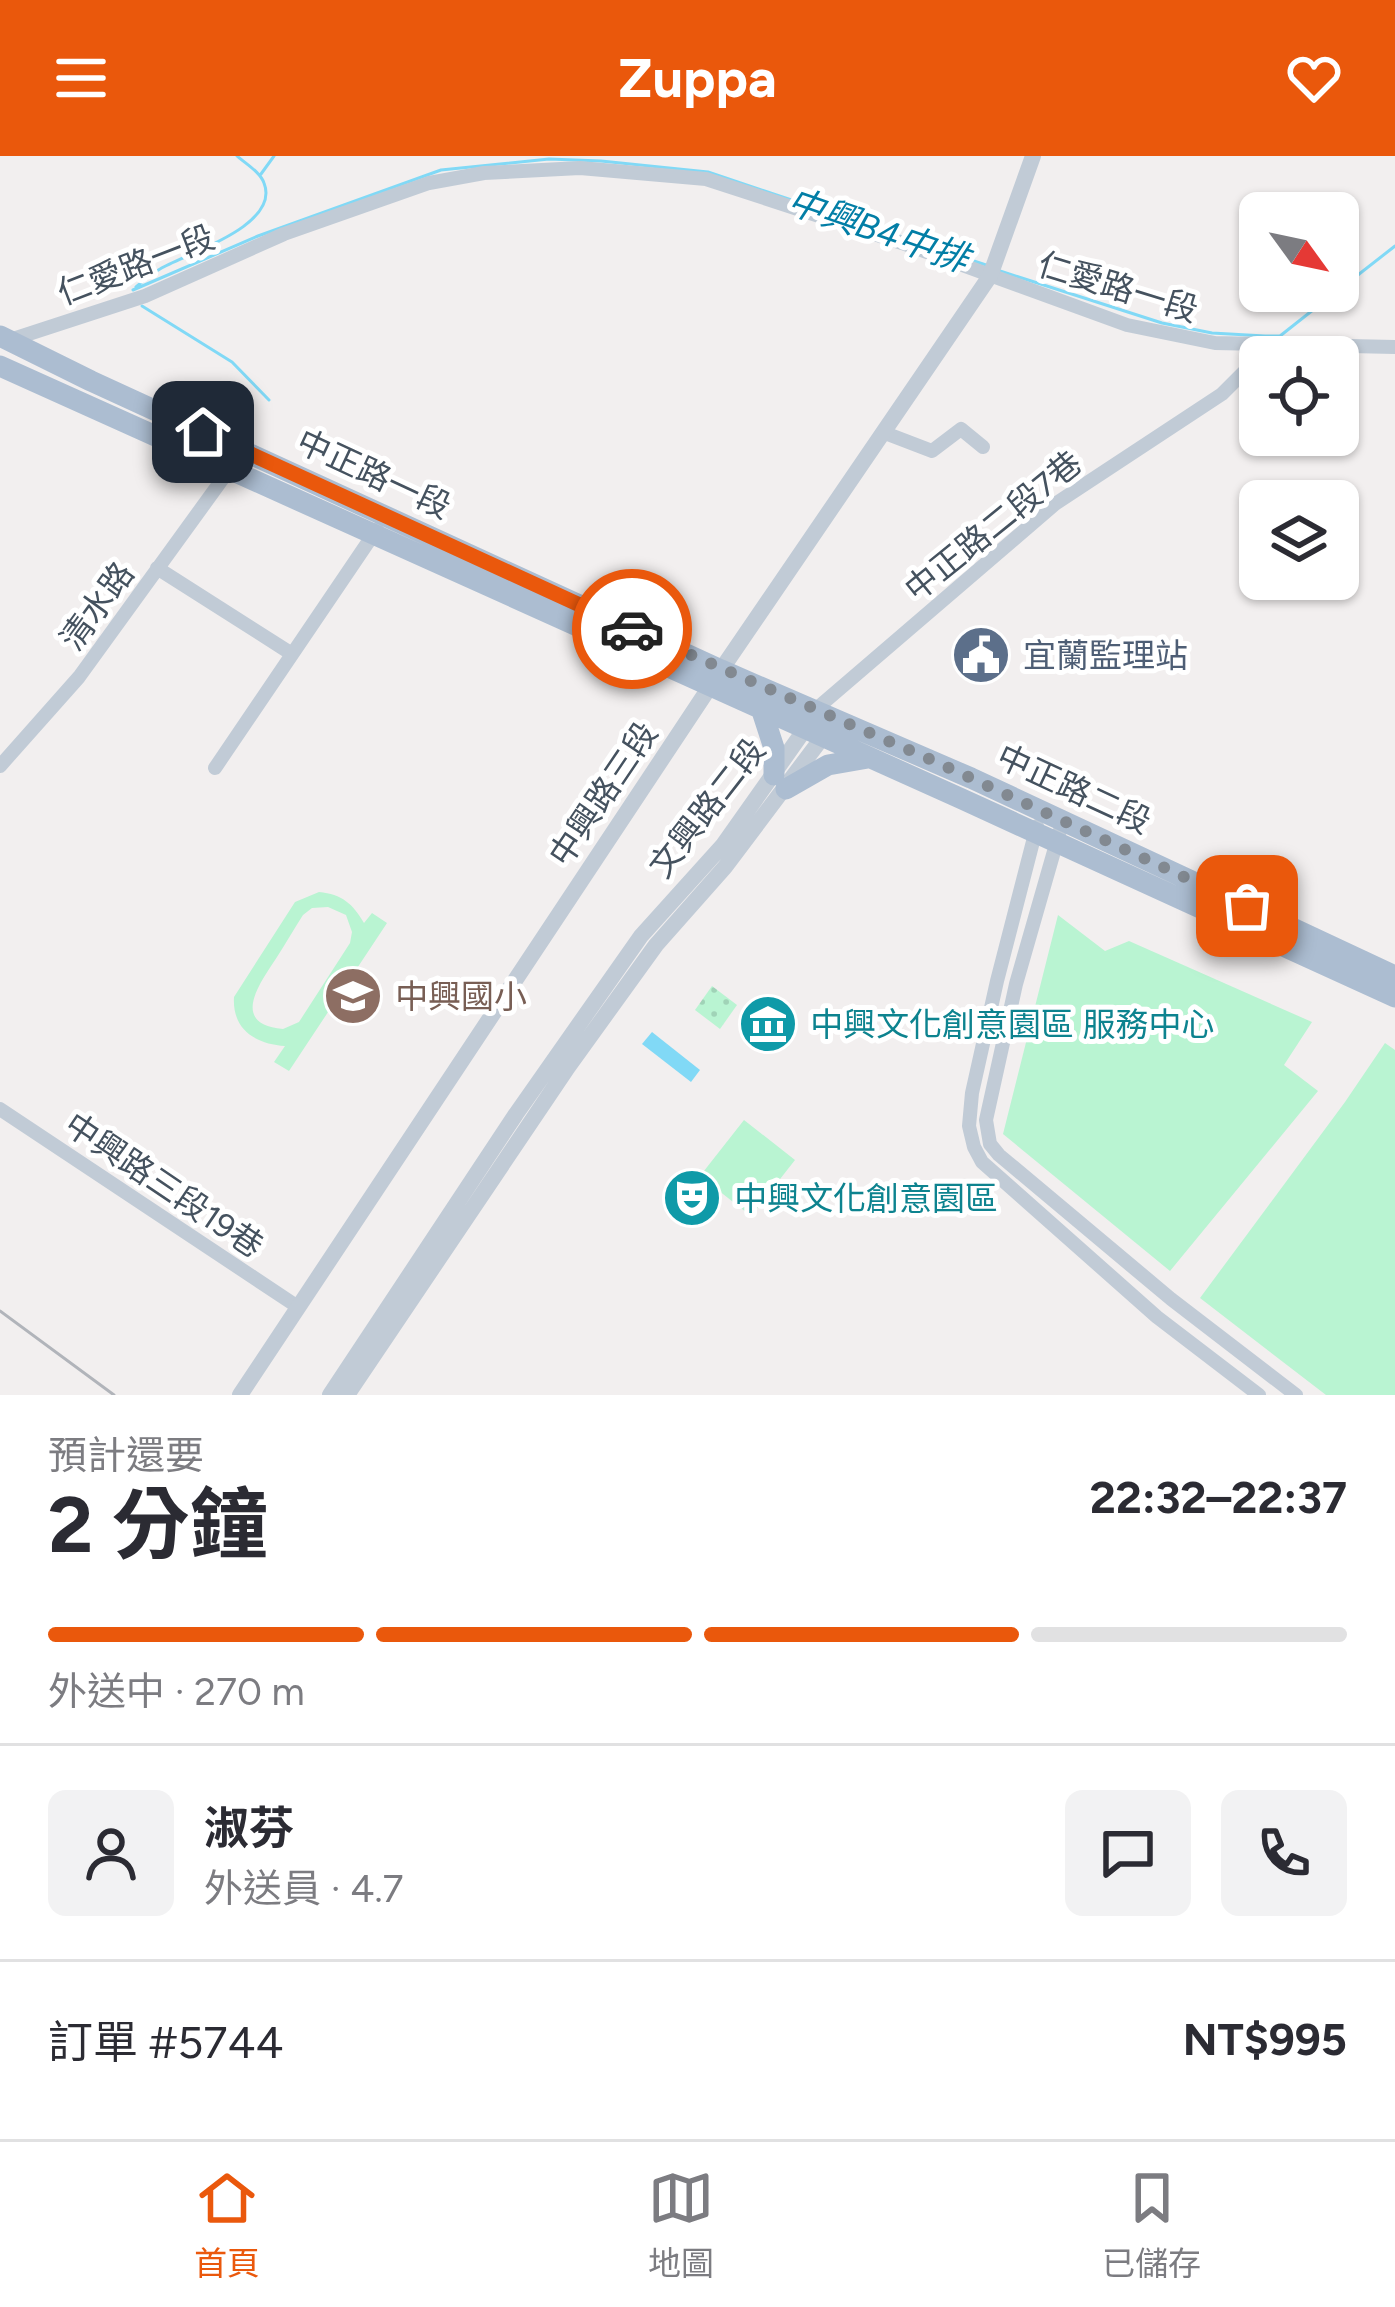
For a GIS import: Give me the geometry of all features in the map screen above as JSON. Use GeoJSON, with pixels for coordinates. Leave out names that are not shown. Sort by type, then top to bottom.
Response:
{"type":"FeatureCollection","features":[{"type":"Feature","properties":{"kind":"main road","name":"中正路一段"},"geometry":{"type":"LineString","coordinates":[[5,338],[378,525],[716,679]]}},
{"type":"Feature","properties":{"kind":"main road","name":"中正路一段"},"geometry":{"type":"LineString","coordinates":[[0,366],[229,470],[378,525]]}},
{"type":"Feature","properties":{"kind":"main road","name":"中正路二段"},"geometry":{"type":"LineString","coordinates":[[716,679],[868,758],[1049,827],[1395,976]]}},
{"type":"Feature","properties":{"kind":"main road","name":"中正路二段"},"geometry":{"type":"LineString","coordinates":[[716,679],[761,708],[814,726],[862,729],[1395,997]]}},
{"type":"Feature","properties":{"kind":"main road"},"geometry":{"type":"LineString","coordinates":[[761,708],[780,782],[828,765],[868,758]]}},
{"type":"Feature","properties":{"kind":"street","name":"中興路三段"},"geometry":{"type":"LineString","coordinates":[[240,1395],[716,679],[991,276],[1034,156]]}},
{"type":"Feature","properties":{"kind":"street","name":"仁愛路一段"},"geometry":{"type":"LineString","coordinates":[[5,338],[145,296],[284,235],[430,182],[484,173],[580,168],[706,178],[1127,325],[1239,344]]}},
{"type":"Feature","properties":{"kind":"street","name":"仁愛路一段"},"geometry":{"type":"LineString","coordinates":[[1359,346],[1395,347]]}},
{"type":"Feature","properties":{"kind":"street","name":"中正路二段7巷"},"geometry":{"type":"LineString","coordinates":[[814,726],[1054,503],[1222,394],[1239,377]]}},
{"type":"Feature","properties":{"kind":"street"},"geometry":{"type":"LineString","coordinates":[[885,433],[932,451],[961,429],[983,447]]}},
{"type":"Feature","properties":{"kind":"street","name":"清水路"},"geometry":{"type":"LineString","coordinates":[[0,766],[79,677],[229,470]]}},
{"type":"Feature","properties":{"kind":"street"},"geometry":{"type":"LineString","coordinates":[[215,768],[378,525]]}},
{"type":"Feature","properties":{"kind":"street"},"geometry":{"type":"LineString","coordinates":[[157,568],[292,654]]}},
{"type":"Feature","properties":{"kind":"street","name":"文興路二段"},"geometry":{"type":"LineString","coordinates":[[347,1395],[568,1067],[656,945],[725,867],[814,726]]}},
{"type":"Feature","properties":{"kind":"street","name":"文興路二段"},"geometry":{"type":"LineString","coordinates":[[331,1395],[516,1114],[641,936],[780,782]]}},
{"type":"Feature","properties":{"kind":"street"},"geometry":{"type":"LineString","coordinates":[[1049,827],[997,980],[972,1094],[974,1147],[982,1162],[1157,1317],[1258,1395]]}},
{"type":"Feature","properties":{"kind":"street"},"geometry":{"type":"LineString","coordinates":[[1049,827],[986,1120],[991,1144],[1171,1299],[1296,1395]]}},
{"type":"Feature","properties":{"kind":"street","name":"中興路三段19巷"},"geometry":{"type":"LineString","coordinates":[[0,1109],[298,1306]]}},
{"type":"Feature","properties":{"kind":"green space"},"geometry":{"type":"Polygon","coordinates":[[[327,893],[346,901],[364,923],[372,913],[387,923],[289,1071],[274,1062],[285,1046],[248,1033],[237,1018],[234,997],[295,902],[327,893]],[[328,907],[312,908],[303,915],[257,990],[253,1011],[257,1019],[283,1029],[299,1022],[350,943],[346,915],[328,907]]]}},
{"type":"Feature","properties":{"kind":"green space"},"geometry":{"type":"Polygon","coordinates":[[[1058,915],[1105,951],[1129,941],[1312,1022],[1284,1065],[1318,1091],[1170,1271],[1003,1134],[1058,915]]]}},
{"type":"Feature","properties":{"kind":"green space"},"geometry":{"type":"Polygon","coordinates":[[[712,986],[737,1005],[720,1029],[695,1010],[712,986]]]}},
{"type":"Feature","properties":{"kind":"green space"},"geometry":{"type":"Polygon","coordinates":[[[1385,1043],[1395,1050],[1395,1395],[1326,1395],[1200,1298],[1385,1043]]]}},
{"type":"Feature","properties":{"kind":"green space"},"geometry":{"type":"Polygon","coordinates":[[[744,1120],[795,1160],[751,1216],[700,1176],[744,1120]]]}},
{"type":"Feature","properties":{"kind":"water"},"geometry":{"type":"Polygon","coordinates":[[[652,1032],[700,1070],[691,1082],[642,1044],[652,1032]]]}},
{"type":"Feature","properties":{"kind":"waterway"},"geometry":{"type":"LineString","coordinates":[[136,287],[160,269],[228,236],[258,212],[265,198],[264,183],[237,156]]}},
{"type":"Feature","properties":{"kind":"waterway"},"geometry":{"type":"LineString","coordinates":[[261,174],[274,156]]}},
{"type":"Feature","properties":{"kind":"waterway","name":"中興B4中排"},"geometry":{"type":"LineString","coordinates":[[133,290],[258,236],[441,170],[549,159],[708,172],[986,265]]}},
{"type":"Feature","properties":{"kind":"waterway","name":"中興B4中排"},"geometry":{"type":"LineString","coordinates":[[1359,274],[1395,246]]}},
{"type":"Feature","properties":{"kind":"waterway","name":"中興B4中排"},"geometry":{"type":"LineString","coordinates":[[1000,271],[1162,323],[1212,333],[1280,336],[1310,312]]}},
{"type":"Feature","properties":{"kind":"waterway"},"geometry":{"type":"LineString","coordinates":[[142,306],[232,362],[269,400]]}},
{"type":"Feature","properties":{"kind":"railway"},"geometry":{"type":"LineString","coordinates":[[0,1311],[114,1395]]}},
{"type":"Feature","properties":{"kind":"way so far"},"geometry":{"type":"LineString","coordinates":[[632,629],[934,761],[1247,906]]}},
{"type":"Feature","properties":{"kind":"place","name":"宜蘭監理站"},"geometry":{"type":"Point","coordinates":[981,655]}},
{"type":"Feature","properties":{"kind":"place","name":"中興國小"},"geometry":{"type":"Point","coordinates":[353,996]}},
{"type":"Feature","properties":{"kind":"place","name":"中興文化創意園區 服務中心"},"geometry":{"type":"Point","coordinates":[768,1024]}},
{"type":"Feature","properties":{"kind":"place","name":"中興文化創意園區"},"geometry":{"type":"Point","coordinates":[692,1198]}},
{"type":"Feature","properties":{"kind":"route"},"geometry":{"type":"LineString","coordinates":[[203,432],[632,629]]}}]}
